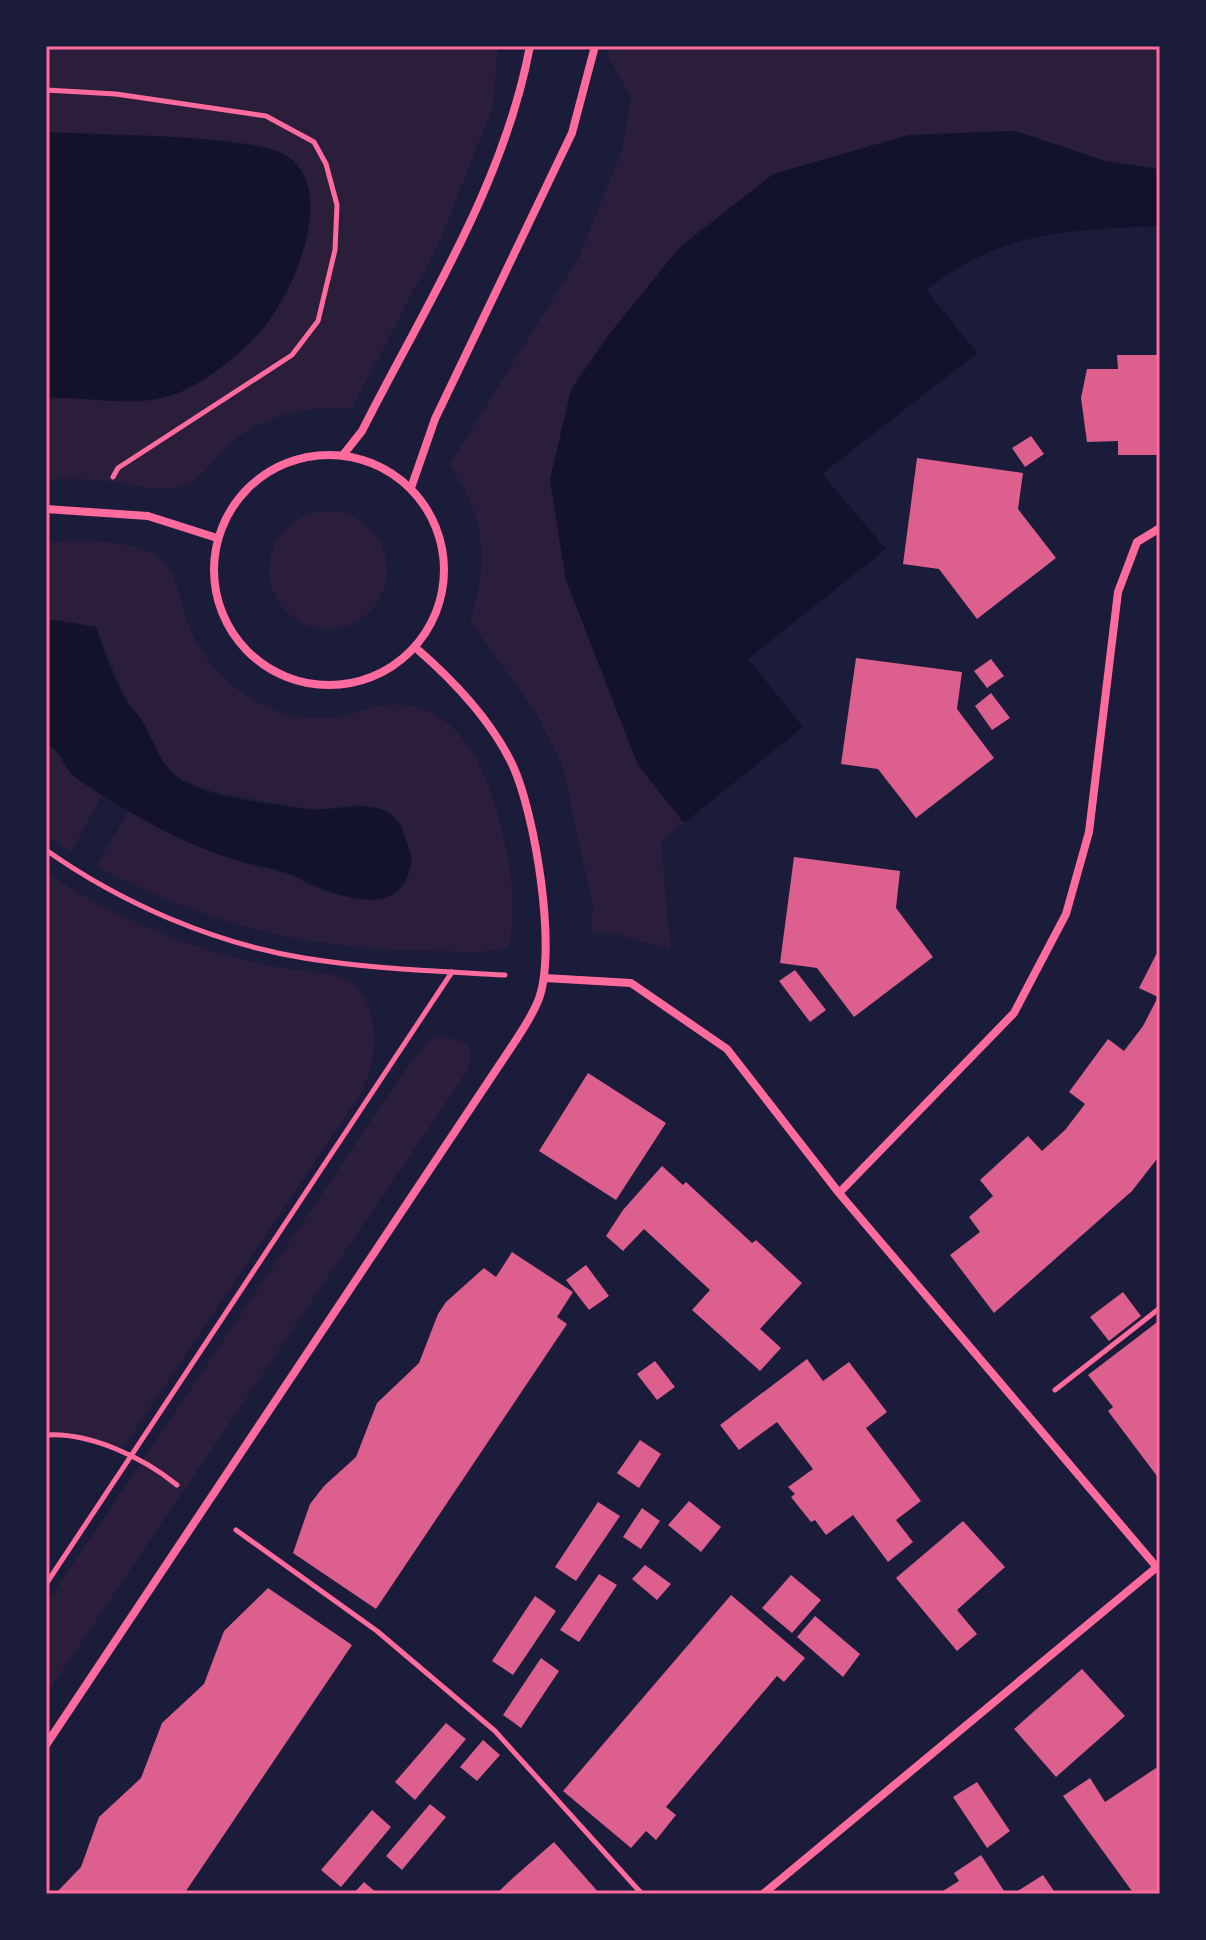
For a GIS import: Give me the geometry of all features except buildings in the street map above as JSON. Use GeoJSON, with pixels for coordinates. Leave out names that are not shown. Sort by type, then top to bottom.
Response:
{"type":"FeatureCollection","features":[{"type":"Feature","properties":{"kind":"street"},"geometry":{"type":"LineString","coordinates":[[343,455],[362,431],[498,165],[520,102],[530,46]]}},
{"type":"Feature","properties":{"kind":"street"},"geometry":{"type":"LineString","coordinates":[[411,488],[435,419],[572,133],[595,46]]}},
{"type":"Feature","properties":{"kind":"street"},"geometry":{"type":"LineString","coordinates":[[343,455],[411,488],[429,509],[443,543],[446,581],[437,617],[416,648],[384,673],[346,685],[306,683],[269,669],[238,642],[219,607],[213,568],[217,538],[239,496],[266,472],[300,457],[343,455]]}},
{"type":"Feature","properties":{"kind":"street"},"geometry":{"type":"LineString","coordinates":[[46,509],[148,516],[217,538]]}},
{"type":"Feature","properties":{"kind":"street"},"geometry":{"type":"LineString","coordinates":[[839,1193],[1014,1013],[1066,914],[1089,832],[1118,592],[1137,542],[1160,528]]}},
{"type":"Feature","properties":{"kind":"street"},"geometry":{"type":"LineString","coordinates":[[46,1745],[500,1064],[538,1002],[545,978],[544,913],[530,826],[514,768],[465,696],[416,648]]}},
{"type":"Feature","properties":{"kind":"street"},"geometry":{"type":"LineString","coordinates":[[545,978],[631,983],[727,1049],[839,1193],[1159,1569],[763,1894]]}},
{"type":"Feature","properties":{"kind":"path"},"geometry":{"type":"LineString","coordinates":[[46,90],[116,94],[266,116],[314,142],[326,164],[337,205],[335,250],[318,321],[292,355],[118,468],[95,510]]}},
{"type":"Feature","properties":{"kind":"path"},"geometry":{"type":"LineString","coordinates":[[46,850],[117,894],[213,934],[303,958],[545,978]]}},
{"type":"Feature","properties":{"kind":"path"},"geometry":{"type":"LineString","coordinates":[[46,1584],[452,972]]}},
{"type":"Feature","properties":{"kind":"path"},"geometry":{"type":"LineString","coordinates":[[1026,1412],[1160,1308]]}},
{"type":"Feature","properties":{"kind":"path"},"geometry":{"type":"LineString","coordinates":[[46,1435],[82,1437],[170,1479],[377,1631],[495,1731],[642,1894]]}},
{"type":"Feature","properties":{"kind":"shaded area"},"geometry":{"type":"Polygon","coordinates":[[[46,46],[498,46],[493,107],[439,243],[352,408],[303,411],[258,425],[231,443],[199,477],[184,486],[161,489],[92,480],[46,480],[46,46]]]}},
{"type":"Feature","properties":{"kind":"shaded area"},"geometry":{"type":"Polygon","coordinates":[[[609,46],[1160,46],[1160,169],[1105,161],[1014,131],[908,135],[680,247],[607,337],[571,390],[550,480],[566,580],[638,765],[684,823],[661,841],[671,950],[610,932],[591,932],[593,907],[562,764],[534,710],[470,621],[480,579],[480,540],[471,503],[449,465],[579,257],[623,148],[631,97],[608,57],[609,46]]]}},
{"type":"Feature","properties":{"kind":"shaded area"},"geometry":{"type":"Polygon","coordinates":[[[1015,131],[1105,161],[1160,169],[1160,226],[1095,229],[1037,237],[981,256],[926,290],[977,353],[822,474],[886,549],[748,659],[803,727],[684,823],[638,765],[566,580],[550,480],[571,390],[607,337],[680,247],[773,174],[908,135],[1015,131]]]}},
{"type":"Feature","properties":{"kind":"shaded area"},"geometry":{"type":"Polygon","coordinates":[[[46,132],[242,143],[287,156],[302,172],[309,193],[310,217],[306,243],[286,293],[261,331],[244,349],[211,375],[189,388],[162,398],[129,402],[46,398],[46,132]]]}},
{"type":"Feature","properties":{"kind":"shaded area"},"geometry":{"type":"Polygon","coordinates":[[[328,511],[361,521],[377,537],[387,570],[377,603],[361,619],[328,629],[295,619],[279,603],[269,570],[279,537],[295,521],[328,511]]]}},
{"type":"Feature","properties":{"kind":"shaded area"},"geometry":{"type":"Polygon","coordinates":[[[75,540],[134,547],[161,559],[172,574],[187,621],[207,658],[221,675],[257,702],[291,715],[316,718],[335,717],[387,705],[409,705],[445,721],[460,735],[482,769],[504,841],[513,912],[509,946],[483,952],[436,951],[345,946],[302,939],[219,919],[137,887],[96,866],[129,810],[181,839],[231,859],[297,877],[306,884],[336,895],[375,900],[406,841],[401,824],[361,804],[314,810],[217,793],[181,780],[158,757],[144,725],[125,698],[96,627],[54,620],[46,623],[46,543],[75,540]]]}},
{"type":"Feature","properties":{"kind":"shaded area"},"geometry":{"type":"Polygon","coordinates":[[[54,620],[96,627],[121,692],[144,724],[163,761],[180,779],[207,791],[261,803],[309,809],[377,808],[388,813],[398,821],[410,853],[411,864],[405,882],[394,894],[380,899],[363,899],[328,891],[282,871],[198,847],[149,823],[79,780],[46,743],[46,623],[54,620]]]}},
{"type":"Feature","properties":{"kind":"shaded area"},"geometry":{"type":"Polygon","coordinates":[[[46,743],[63,755],[71,773],[102,796],[71,852],[46,835],[46,743]]]}},
{"type":"Feature","properties":{"kind":"shaded area"},"geometry":{"type":"Polygon","coordinates":[[[46,872],[127,918],[186,942],[247,960],[348,980],[363,995],[373,1022],[371,1067],[361,1093],[123,1448],[77,1433],[46,1432],[46,872]]]}},
{"type":"Feature","properties":{"kind":"shaded area"},"geometry":{"type":"Polygon","coordinates":[[[441,1036],[465,1042],[471,1053],[469,1068],[46,1695],[46,1604],[412,1060],[427,1042],[441,1036]]]}}]}
